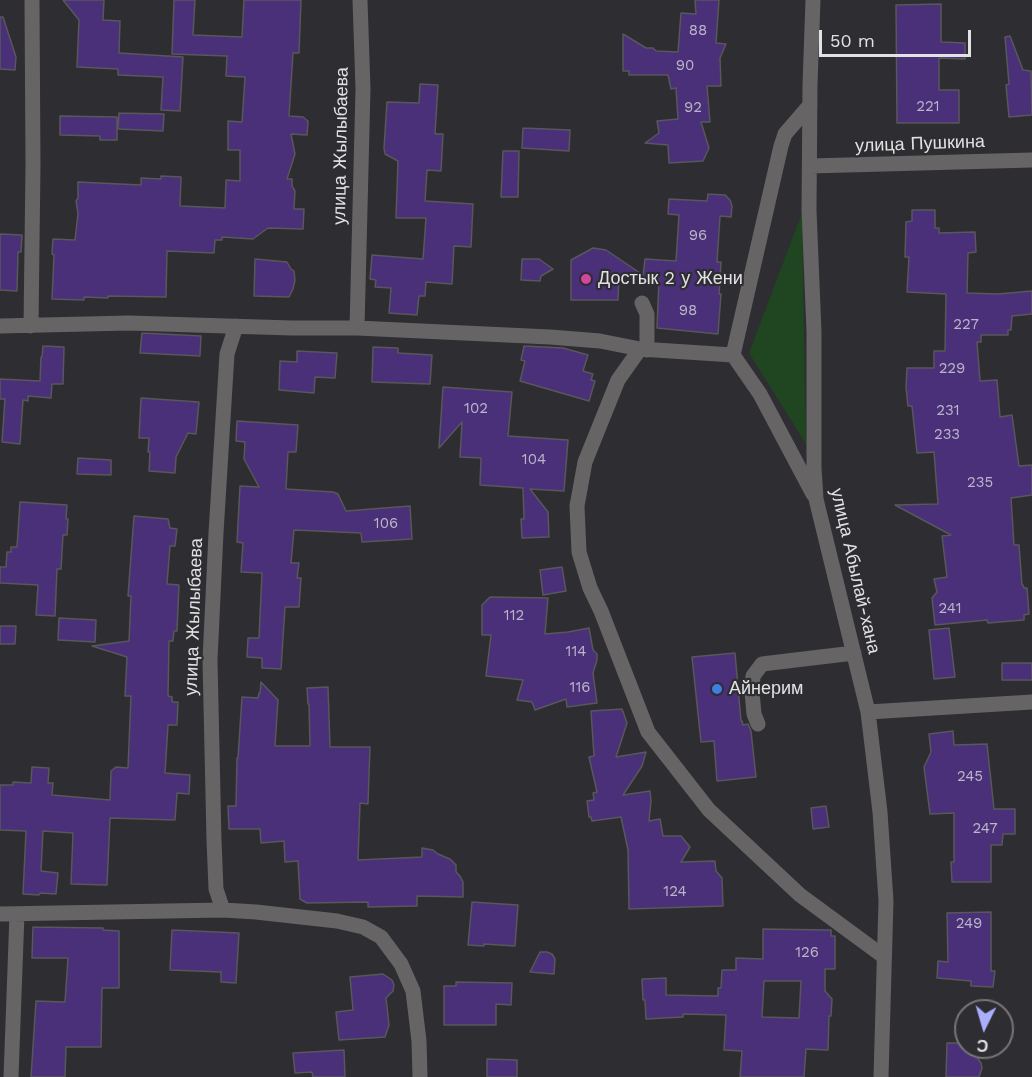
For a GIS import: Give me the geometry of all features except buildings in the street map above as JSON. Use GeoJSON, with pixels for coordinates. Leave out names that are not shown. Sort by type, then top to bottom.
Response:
{"type":"FeatureCollection","features":[{"type":"Feature","properties":{"kind":"street"},"geometry":{"type":"LineString","coordinates":[[30,326],[33,165],[32,0]]}},
{"type":"Feature","properties":{"kind":"street","name":"улица Жылыбаева"},"geometry":{"type":"LineString","coordinates":[[357,328],[363,88],[360,0]]}},
{"type":"Feature","properties":{"kind":"street","name":"улица Абылай-хана"},"geometry":{"type":"LineString","coordinates":[[813,0],[809,210],[814,332],[814,468],[816,499],[868,712],[880,812],[886,901],[881,1077]]}},
{"type":"Feature","properties":{"kind":"street"},"geometry":{"type":"LineString","coordinates":[[810,105],[785,134],[781,146],[734,355],[760,394],[816,499]]}},
{"type":"Feature","properties":{"kind":"street","name":"улица Пушкина"},"geometry":{"type":"LineString","coordinates":[[810,166],[1032,160]]}},
{"type":"Feature","properties":{"kind":"street"},"geometry":{"type":"LineString","coordinates":[[642,303],[647,314],[643,350],[618,380],[585,462],[577,506],[579,552],[590,588],[601,610],[648,732],[709,810],[800,895],[883,956]]}},
{"type":"Feature","properties":{"kind":"street"},"geometry":{"type":"LineString","coordinates":[[0,326],[129,323],[357,328],[600,341],[643,350],[734,355]]}},
{"type":"Feature","properties":{"kind":"street","name":"улица Жылыбаева"},"geometry":{"type":"LineString","coordinates":[[223,910],[216,889],[210,660],[227,354],[236,326]]}},
{"type":"Feature","properties":{"kind":"street"},"geometry":{"type":"LineString","coordinates":[[758,724],[754,714],[753,676],[762,664],[854,653]]}},
{"type":"Feature","properties":{"kind":"street"},"geometry":{"type":"LineString","coordinates":[[868,712],[1032,702]]}},
{"type":"Feature","properties":{"kind":"street"},"geometry":{"type":"LineString","coordinates":[[0,914],[223,910],[337,921],[363,927],[381,937],[400,964],[413,991],[419,1041],[420,1077]]}},
{"type":"Feature","properties":{"kind":"street"},"geometry":{"type":"LineString","coordinates":[[11,1077],[17,914]]}},
{"type":"Feature","properties":{"kind":"green space"},"geometry":{"type":"Polygon","coordinates":[[[802,213],[806,444],[749,353],[802,213]]]}},
{"type":"Feature","properties":{"kind":"place","name":"Достык 2 у Жени"},"geometry":{"type":"Point","coordinates":[586,279]}},
{"type":"Feature","properties":{"kind":"place","name":"Айнерим"},"geometry":{"type":"Point","coordinates":[717,689]}}]}
